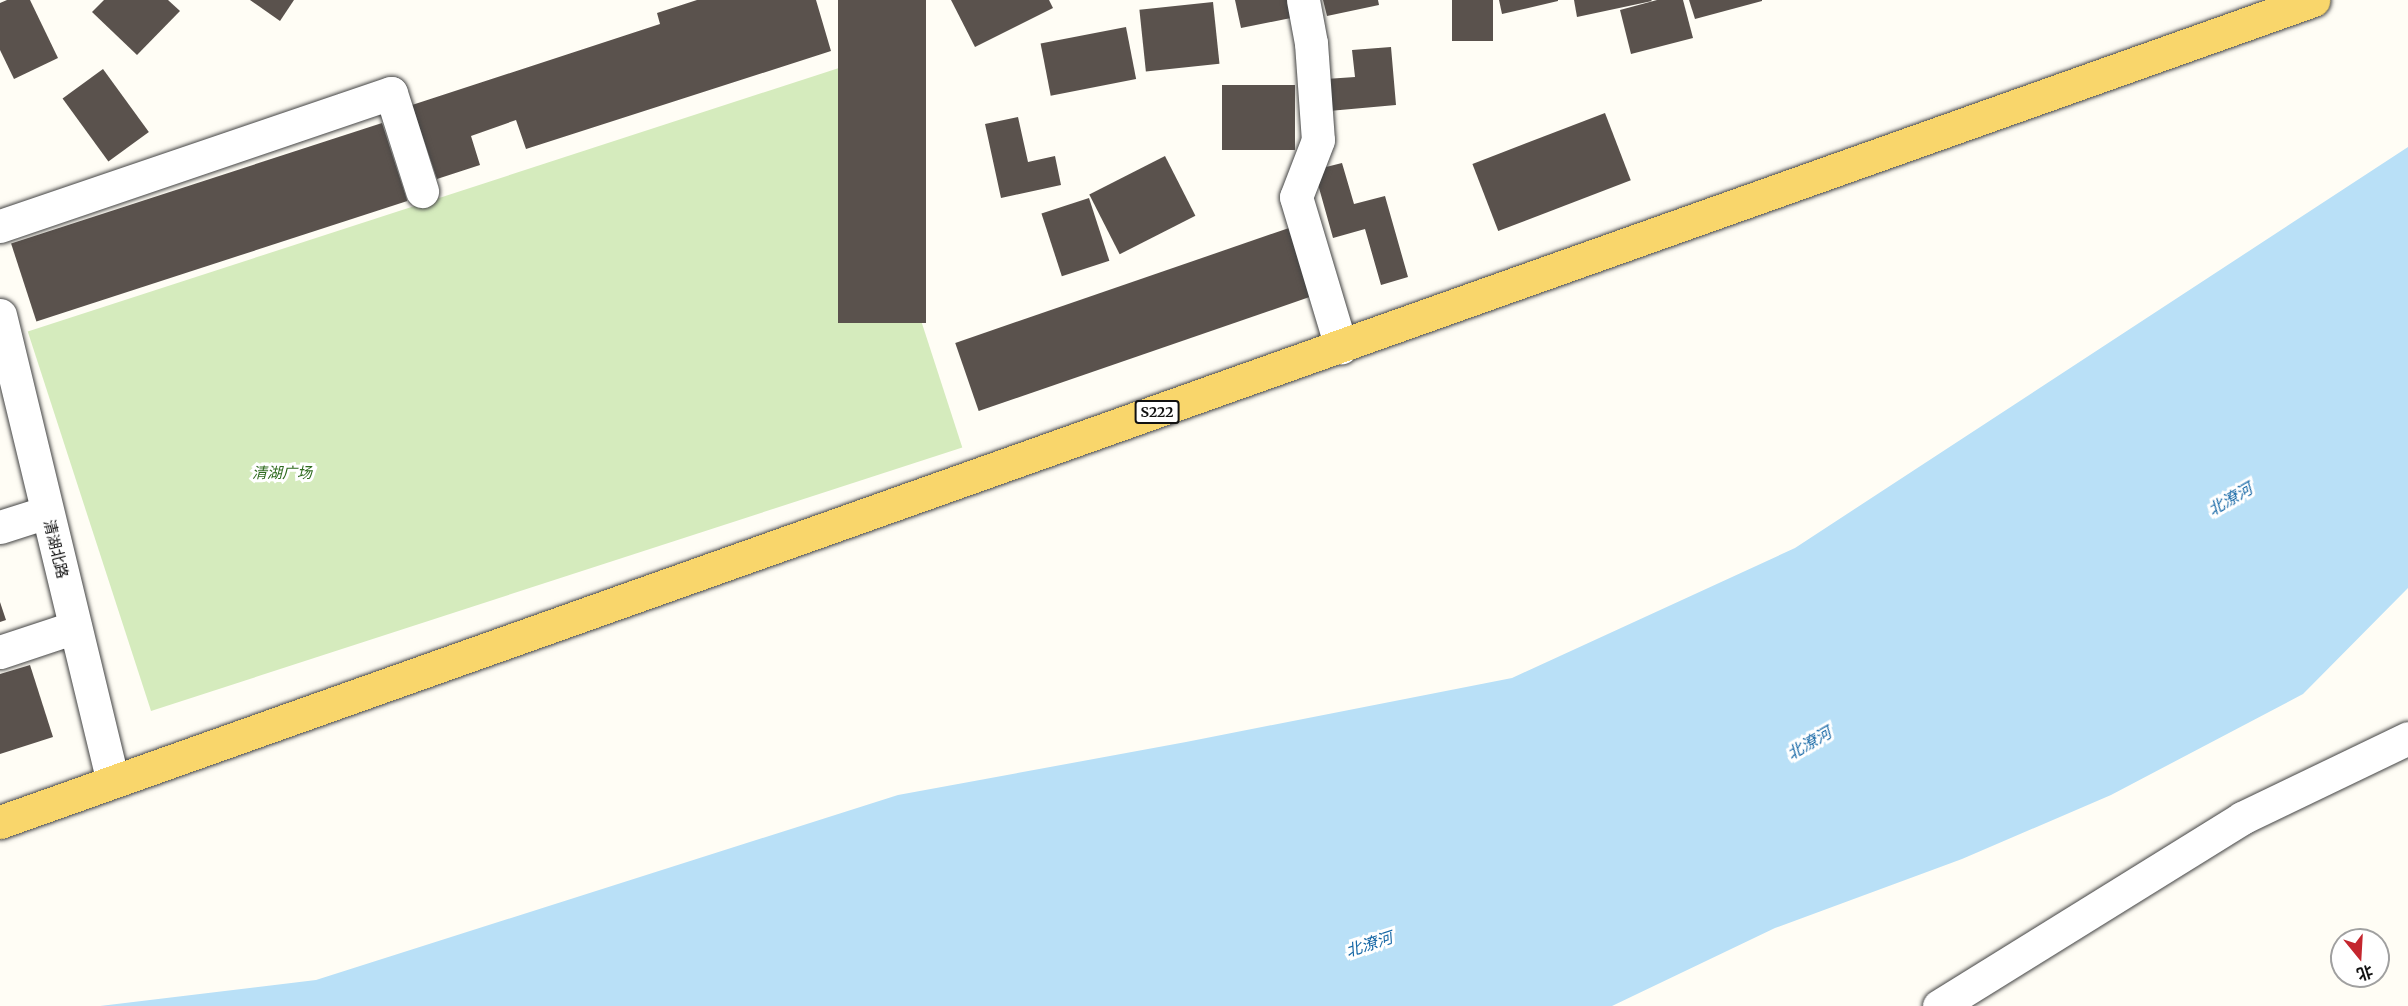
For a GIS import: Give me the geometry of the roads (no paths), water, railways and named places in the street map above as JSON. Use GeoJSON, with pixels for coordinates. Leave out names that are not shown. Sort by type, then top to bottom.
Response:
{"type":"FeatureCollection","features":[{"type":"Feature","properties":{"kind":"main road","name":"S222"},"geometry":{"type":"LineString","coordinates":[[0,822],[2313,0]]}},
{"type":"Feature","properties":{"kind":"street"},"geometry":{"type":"LineString","coordinates":[[1302,0],[1311,43],[1318,140],[1296,198],[1341,347]]}},
{"type":"Feature","properties":{"kind":"street"},"geometry":{"type":"LineString","coordinates":[[0,226],[391,93],[422,191]]}},
{"type":"Feature","properties":{"kind":"street","name":"清湖北路"},"geometry":{"type":"LineString","coordinates":[[0,315],[9,393],[47,512],[112,782]]}},
{"type":"Feature","properties":{"kind":"street"},"geometry":{"type":"LineString","coordinates":[[0,527],[47,512]]}},
{"type":"Feature","properties":{"kind":"street"},"geometry":{"type":"LineString","coordinates":[[0,652],[75,627]]}},
{"type":"Feature","properties":{"kind":"street"},"geometry":{"type":"LineString","coordinates":[[1939,1006],[2242,818],[2408,738]]}},
{"type":"Feature","properties":{"kind":"water","name":"北潦河"},"geometry":{"type":"Polygon","coordinates":[[[2408,147],[2408,588],[2303,694],[2111,795],[1962,859],[1775,928],[1612,1006],[100,1006],[316,980],[898,795],[1186,742],[1512,678],[1795,548],[2408,147]]]}},
{"type":"Feature","properties":{"kind":"park label","name":"清湖广场"},"geometry":{"type":"Point","coordinates":[282,473]}}]}
